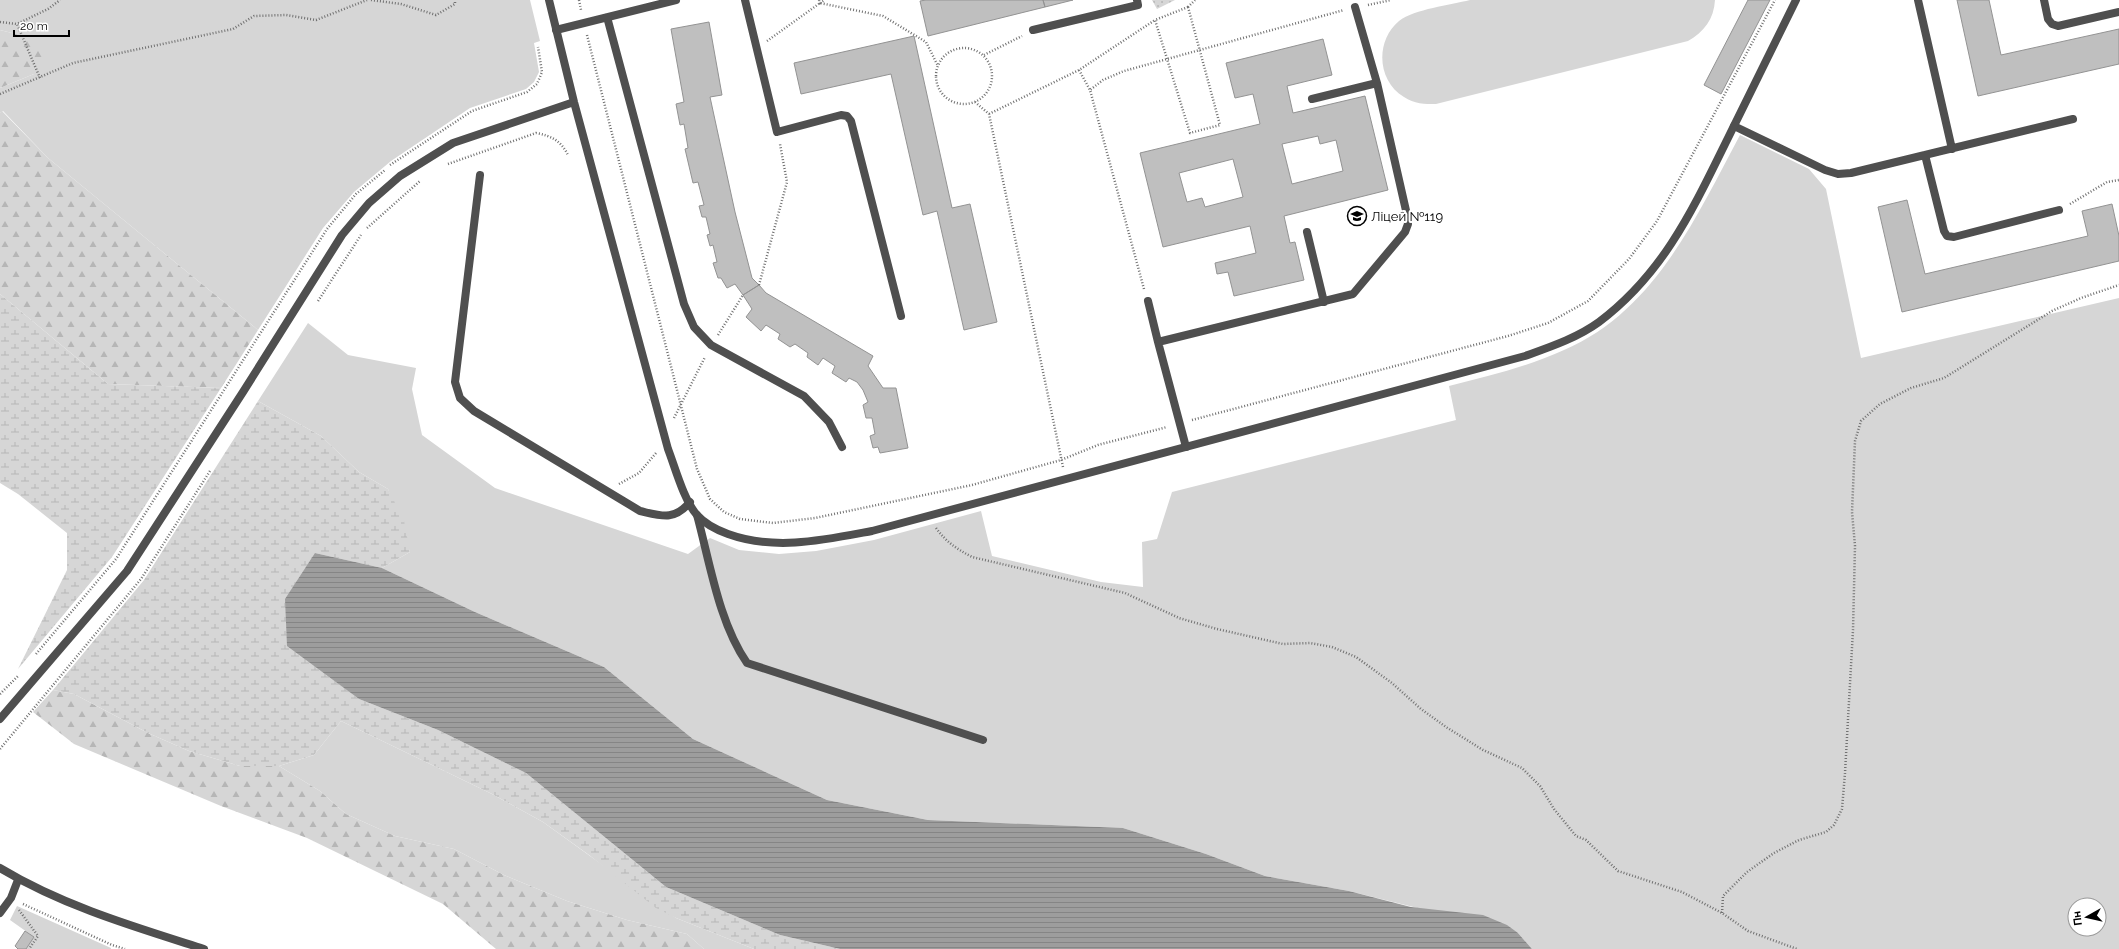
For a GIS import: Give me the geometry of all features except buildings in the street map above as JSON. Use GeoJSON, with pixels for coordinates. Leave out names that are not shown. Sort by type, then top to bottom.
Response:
{"type":"FeatureCollection","features":[{"type":"Feature","properties":{"kind":"street"},"geometry":{"type":"LineString","coordinates":[[549,0],[574,102],[668,449],[681,485],[697,515],[726,624],[737,649],[747,663],[983,740]]}},
{"type":"Feature","properties":{"kind":"street"},"geometry":{"type":"LineString","coordinates":[[556,30],[676,0]]}},
{"type":"Feature","properties":{"kind":"street"},"geometry":{"type":"LineString","coordinates":[[745,0],[777,132],[841,115],[847,116],[851,121],[901,316]]}},
{"type":"Feature","properties":{"kind":"street"},"geometry":{"type":"LineString","coordinates":[[1033,30],[1138,5],[1137,0]]}},
{"type":"Feature","properties":{"kind":"street"},"geometry":{"type":"LineString","coordinates":[[697,515],[715,529],[739,538],[779,544],[816,541],[872,531],[1525,356],[1564,342],[1597,323],[1647,279],[1696,203],[1796,0]]}},
{"type":"Feature","properties":{"kind":"street"},"geometry":{"type":"LineString","coordinates":[[1918,0],[1952,149]]}},
{"type":"Feature","properties":{"kind":"street"},"geometry":{"type":"LineString","coordinates":[[2044,0],[2048,19],[2052,24],[2058,26],[2119,12]]}},
{"type":"Feature","properties":{"kind":"street"},"geometry":{"type":"LineString","coordinates":[[1158,342],[1353,294],[1405,232],[1408,224],[1377,84],[1355,7]]}},
{"type":"Feature","properties":{"kind":"street"},"geometry":{"type":"LineString","coordinates":[[607,17],[684,304],[694,327],[711,345],[804,396],[829,422],[842,447]]}},
{"type":"Feature","properties":{"kind":"street"},"geometry":{"type":"LineString","coordinates":[[1312,100],[1377,84]]}},
{"type":"Feature","properties":{"kind":"street"},"geometry":{"type":"LineString","coordinates":[[0,719],[127,571],[243,392],[342,234],[369,203],[400,176],[453,143],[574,102]]}},
{"type":"Feature","properties":{"kind":"street"},"geometry":{"type":"LineString","coordinates":[[1734,126],[1810,163],[1838,174],[1851,173],[2073,119]]}},
{"type":"Feature","properties":{"kind":"street"},"geometry":{"type":"LineString","coordinates":[[1925,155],[1944,231],[1947,236],[1954,237],[2059,210]]}},
{"type":"Feature","properties":{"kind":"street"},"geometry":{"type":"LineString","coordinates":[[480,175],[455,382],[460,398],[474,411],[640,511],[666,517],[682,512],[690,502]]}},
{"type":"Feature","properties":{"kind":"street"},"geometry":{"type":"LineString","coordinates":[[1308,232],[1324,302]]}},
{"type":"Feature","properties":{"kind":"street"},"geometry":{"type":"LineString","coordinates":[[1148,301],[1186,447]]}},
{"type":"Feature","properties":{"kind":"street"},"geometry":{"type":"LineString","coordinates":[[0,868],[18,880],[123,923],[204,949]]}},
{"type":"Feature","properties":{"kind":"street"},"geometry":{"type":"LineString","coordinates":[[0,913],[11,898],[18,880]]}},
{"type":"Feature","properties":{"kind":"path"},"geometry":{"type":"LineString","coordinates":[[0,22],[17,24],[48,9],[60,0]]}},
{"type":"Feature","properties":{"kind":"path"},"geometry":{"type":"LineString","coordinates":[[0,94],[73,63],[233,29],[254,16],[286,15],[316,20],[367,0]]}},
{"type":"Feature","properties":{"kind":"path"},"geometry":{"type":"LineString","coordinates":[[371,0],[401,4],[436,15],[455,4],[455,0]]}},
{"type":"Feature","properties":{"kind":"path"},"geometry":{"type":"LineString","coordinates":[[579,0],[697,469],[710,499],[724,512],[740,518],[774,523],[815,518],[972,485],[1061,460],[1098,445],[1508,336],[1548,323],[1588,301],[1629,259],[1657,221],[1775,0]]}},
{"type":"Feature","properties":{"kind":"path"},"geometry":{"type":"LineString","coordinates":[[757,48],[820,2],[825,0]]}},
{"type":"Feature","properties":{"kind":"path"},"geometry":{"type":"LineString","coordinates":[[989,114],[1079,70],[1156,20],[1188,7],[1195,0]]}},
{"type":"Feature","properties":{"kind":"path"},"geometry":{"type":"LineString","coordinates":[[1090,90],[1103,80],[1124,71],[1355,7],[1391,0]]}},
{"type":"Feature","properties":{"kind":"path"},"geometry":{"type":"LineString","coordinates":[[820,2],[883,16],[926,42],[938,66],[937,84],[948,99],[961,104],[975,102],[983,97],[992,81],[992,72],[984,55],[976,50],[958,48],[949,52],[938,66]]}},
{"type":"Feature","properties":{"kind":"path"},"geometry":{"type":"LineString","coordinates":[[1156,20],[1190,133],[1220,125],[1188,7]]}},
{"type":"Feature","properties":{"kind":"path"},"geometry":{"type":"LineString","coordinates":[[17,24],[40,78]]}},
{"type":"Feature","properties":{"kind":"path"},"geometry":{"type":"LineString","coordinates":[[984,55],[1033,30]]}},
{"type":"Feature","properties":{"kind":"path"},"geometry":{"type":"LineString","coordinates":[[1079,70],[1090,90],[1148,301]]}},
{"type":"Feature","properties":{"kind":"path"},"geometry":{"type":"LineString","coordinates":[[975,102],[989,114],[1066,479]]}},
{"type":"Feature","properties":{"kind":"path"},"geometry":{"type":"LineString","coordinates":[[759,285],[787,182],[777,132]]}},
{"type":"Feature","properties":{"kind":"path"},"geometry":{"type":"LineString","coordinates":[[441,167],[486,149],[536,133],[549,135],[563,144],[568,155]]}},
{"type":"Feature","properties":{"kind":"path"},"geometry":{"type":"LineString","coordinates":[[314,308],[363,232],[390,206],[425,178]]}},
{"type":"Feature","properties":{"kind":"path"},"geometry":{"type":"LineString","coordinates":[[2059,210],[2106,182],[2119,180]]}},
{"type":"Feature","properties":{"kind":"path"},"geometry":{"type":"LineString","coordinates":[[1722,913],[1723,896],[1747,872],[1774,853],[1799,840],[1826,832],[1834,825],[1842,809],[1853,630],[1855,546],[1852,512],[1855,441],[1861,421],[1880,404],[1911,388],[1944,378],[2052,311],[2081,298],[2119,285]]}},
{"type":"Feature","properties":{"kind":"path"},"geometry":{"type":"LineString","coordinates":[[711,345],[743,295]]}},
{"type":"Feature","properties":{"kind":"path"},"geometry":{"type":"LineString","coordinates":[[0,749],[141,579],[213,466]]}},
{"type":"Feature","properties":{"kind":"path"},"geometry":{"type":"LineString","coordinates":[[928,516],[944,539],[956,549],[972,557],[1125,593],[1180,618],[1217,629],[1283,644],[1310,643],[1332,647],[1356,657],[1392,683],[1421,710],[1446,727],[1484,750],[1522,768],[1540,786],[1554,809],[1576,836],[1586,840],[1618,871],[1682,892],[1722,913],[1748,931],[1797,949]]}},
{"type":"Feature","properties":{"kind":"path"},"geometry":{"type":"LineString","coordinates":[[11,898],[38,936],[29,949]]}},
{"type":"Feature","properties":{"kind":"path"},"geometry":{"type":"LineString","coordinates":[[11,898],[112,945],[125,949]]}},
{"type":"Feature","properties":{"kind":"green space"},"geometry":{"type":"Polygon","coordinates":[[[0,0],[530,0],[540,41],[534,43],[539,72],[534,82],[526,89],[470,108],[391,161],[354,192],[323,228],[258,330],[48,158],[3,111],[0,113],[0,88],[34,74],[16,34],[0,30],[0,0]]]}},
{"type":"Feature","properties":{"kind":"green space"},"geometry":{"type":"Polygon","coordinates":[[[1152,0],[1175,0],[1157,9],[1152,0]]]}},
{"type":"Feature","properties":{"kind":"green space"},"geometry":{"type":"Polygon","coordinates":[[[1470,0],[1715,0],[1713,13],[1707,24],[1699,33],[1688,41],[1436,104],[1424,104],[1404,97],[1395,90],[1388,81],[1384,71],[1382,60],[1383,50],[1391,29],[1399,21],[1414,13],[1470,0]]]}},
{"type":"Feature","properties":{"kind":"green space"},"geometry":{"type":"Polygon","coordinates":[[[0,30],[16,34],[46,53],[34,74],[0,88],[0,30]]]}},
{"type":"Feature","properties":{"kind":"green space"},"geometry":{"type":"Polygon","coordinates":[[[2,111],[48,158],[258,330],[221,388],[108,384],[0,294],[0,113],[2,111]]]}},
{"type":"Feature","properties":{"kind":"green space"},"geometry":{"type":"Polygon","coordinates":[[[1740,135],[1809,169],[1826,189],[1861,358],[2119,298],[2119,949],[1532,949],[1518,933],[1349,891],[1265,876],[1206,854],[1123,828],[928,820],[827,800],[693,739],[604,667],[475,612],[382,568],[410,552],[388,489],[359,472],[321,436],[258,401],[308,323],[348,355],[416,368],[412,389],[422,435],[495,488],[688,554],[710,538],[739,550],[779,554],[816,551],[874,540],[981,511],[992,556],[1101,582],[1143,587],[1142,542],[1157,539],[1172,492],[1456,420],[1449,386],[1507,371],[1550,356],[1596,333],[1624,311],[1648,286],[1670,259],[1707,198],[1740,135]]]}},
{"type":"Feature","properties":{"kind":"green space"},"geometry":{"type":"Polygon","coordinates":[[[0,294],[108,384],[221,388],[112,557],[18,669],[67,570],[67,533],[18,494],[0,483],[0,294]]]}},
{"type":"Feature","properties":{"kind":"green space"},"geometry":{"type":"Polygon","coordinates":[[[258,401],[321,436],[359,472],[388,489],[404,521],[410,552],[382,568],[315,553],[333,679],[359,699],[438,730],[526,773],[666,887],[780,935],[840,949],[754,949],[676,918],[656,908],[589,855],[543,822],[492,794],[341,721],[314,755],[279,766],[240,766],[189,751],[148,733],[74,694],[53,690],[144,580],[258,401]]]}},
{"type":"Feature","properties":{"kind":"green space"},"geometry":{"type":"Polygon","coordinates":[[[53,690],[74,694],[148,733],[189,751],[240,766],[279,766],[320,791],[346,814],[395,836],[454,849],[504,875],[567,901],[627,920],[687,934],[704,949],[496,949],[443,904],[307,838],[221,806],[74,744],[33,712],[53,690]]]}},
{"type":"Feature","properties":{"kind":"green space"},"geometry":{"type":"Polygon","coordinates":[[[341,721],[492,794],[543,822],[676,918],[754,949],[704,949],[687,934],[627,920],[567,901],[504,875],[454,849],[395,836],[346,814],[320,791],[279,766],[314,755],[341,721]]]}},
{"type":"Feature","properties":{"kind":"green space"},"geometry":{"type":"Polygon","coordinates":[[[17,906],[111,949],[26,949],[34,937],[10,920],[17,906]]]}},
{"type":"Feature","properties":{"kind":"shaded area"},"geometry":{"type":"Polygon","coordinates":[[[315,553],[382,568],[475,612],[604,667],[693,739],[827,800],[928,820],[1123,828],[1206,854],[1265,876],[1349,891],[1411,907],[1483,915],[1507,925],[1518,933],[1532,949],[840,949],[780,935],[666,887],[526,773],[438,730],[359,699],[287,646],[285,599],[315,553]]]}},
{"type":"Feature","properties":{"kind":"place","name":"Ліцей №119"},"geometry":{"type":"Point","coordinates":[1357,216]}}]}
